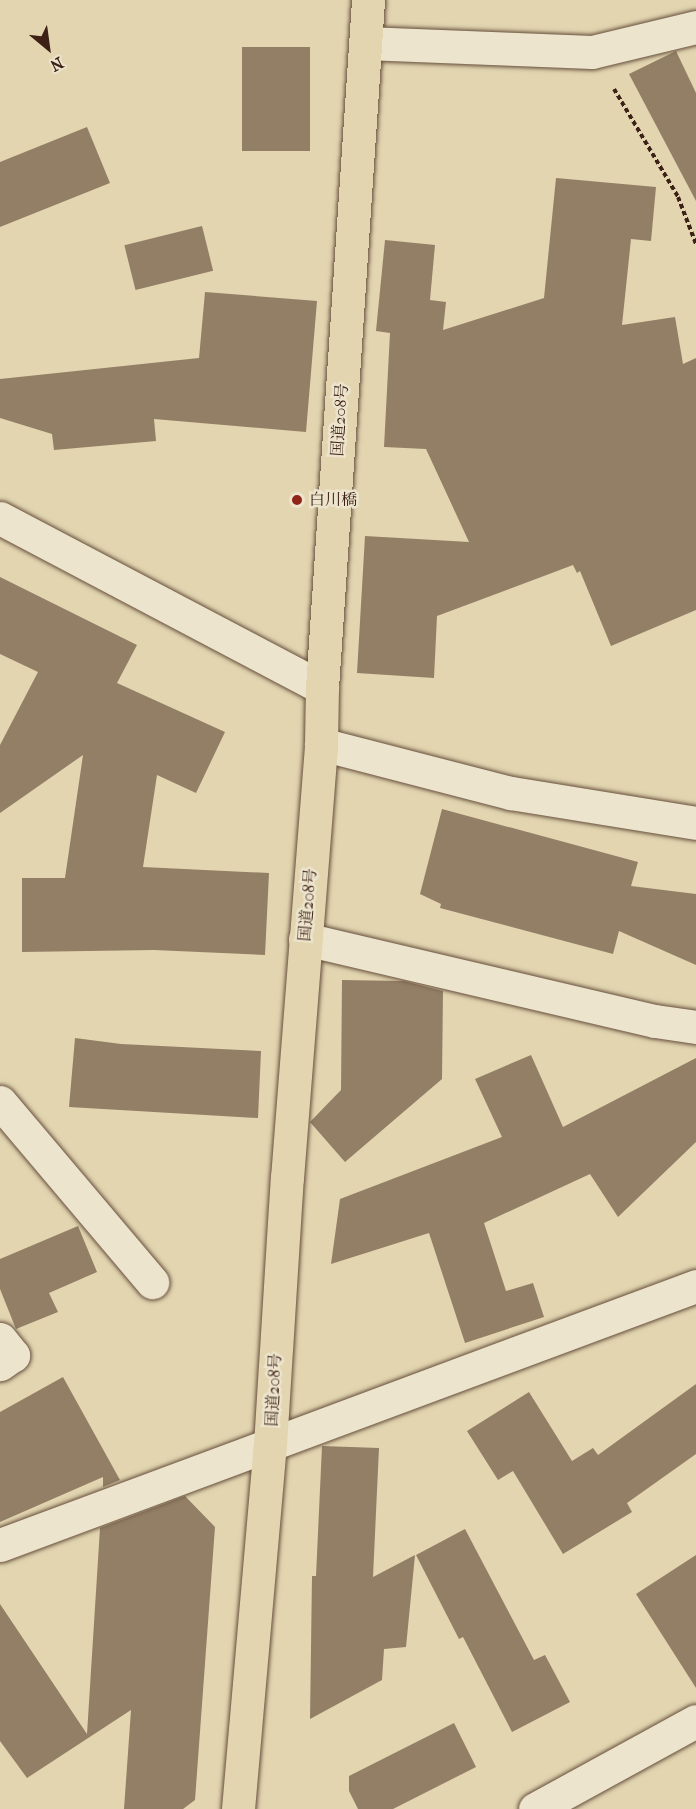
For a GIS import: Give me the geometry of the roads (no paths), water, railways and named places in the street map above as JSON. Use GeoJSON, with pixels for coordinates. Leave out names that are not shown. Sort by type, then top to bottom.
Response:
{"type":"FeatureCollection","features":[{"type":"Feature","properties":{"kind":"highway","name":"国道208号"},"geometry":{"type":"LineString","coordinates":[[238,1809],[270,1444],[286,1178],[321,744],[322,688],[368,0]]}},
{"type":"Feature","properties":{"kind":"street"},"geometry":{"type":"LineString","coordinates":[[365,43],[592,52],[696,27]]}},
{"type":"Feature","properties":{"kind":"street"},"geometry":{"type":"LineString","coordinates":[[0,518],[322,688]]}},
{"type":"Feature","properties":{"kind":"street"},"geometry":{"type":"LineString","coordinates":[[321,744],[511,793],[696,823]]}},
{"type":"Feature","properties":{"kind":"street"},"geometry":{"type":"LineString","coordinates":[[305,939],[655,1021],[696,1027]]}},
{"type":"Feature","properties":{"kind":"street"},"geometry":{"type":"LineString","coordinates":[[0,1102],[153,1282]]}},
{"type":"Feature","properties":{"kind":"street"},"geometry":{"type":"LineString","coordinates":[[0,1545],[696,1286]]}},
{"type":"Feature","properties":{"kind":"street"},"geometry":{"type":"LineString","coordinates":[[0,1339],[13,1355],[0,1364]]}},
{"type":"Feature","properties":{"kind":"street"},"geometry":{"type":"LineString","coordinates":[[535,1809],[696,1721]]}},
{"type":"Feature","properties":{"kind":"place","name":"白川橋"},"geometry":{"type":"Point","coordinates":[297,500]}}]}
